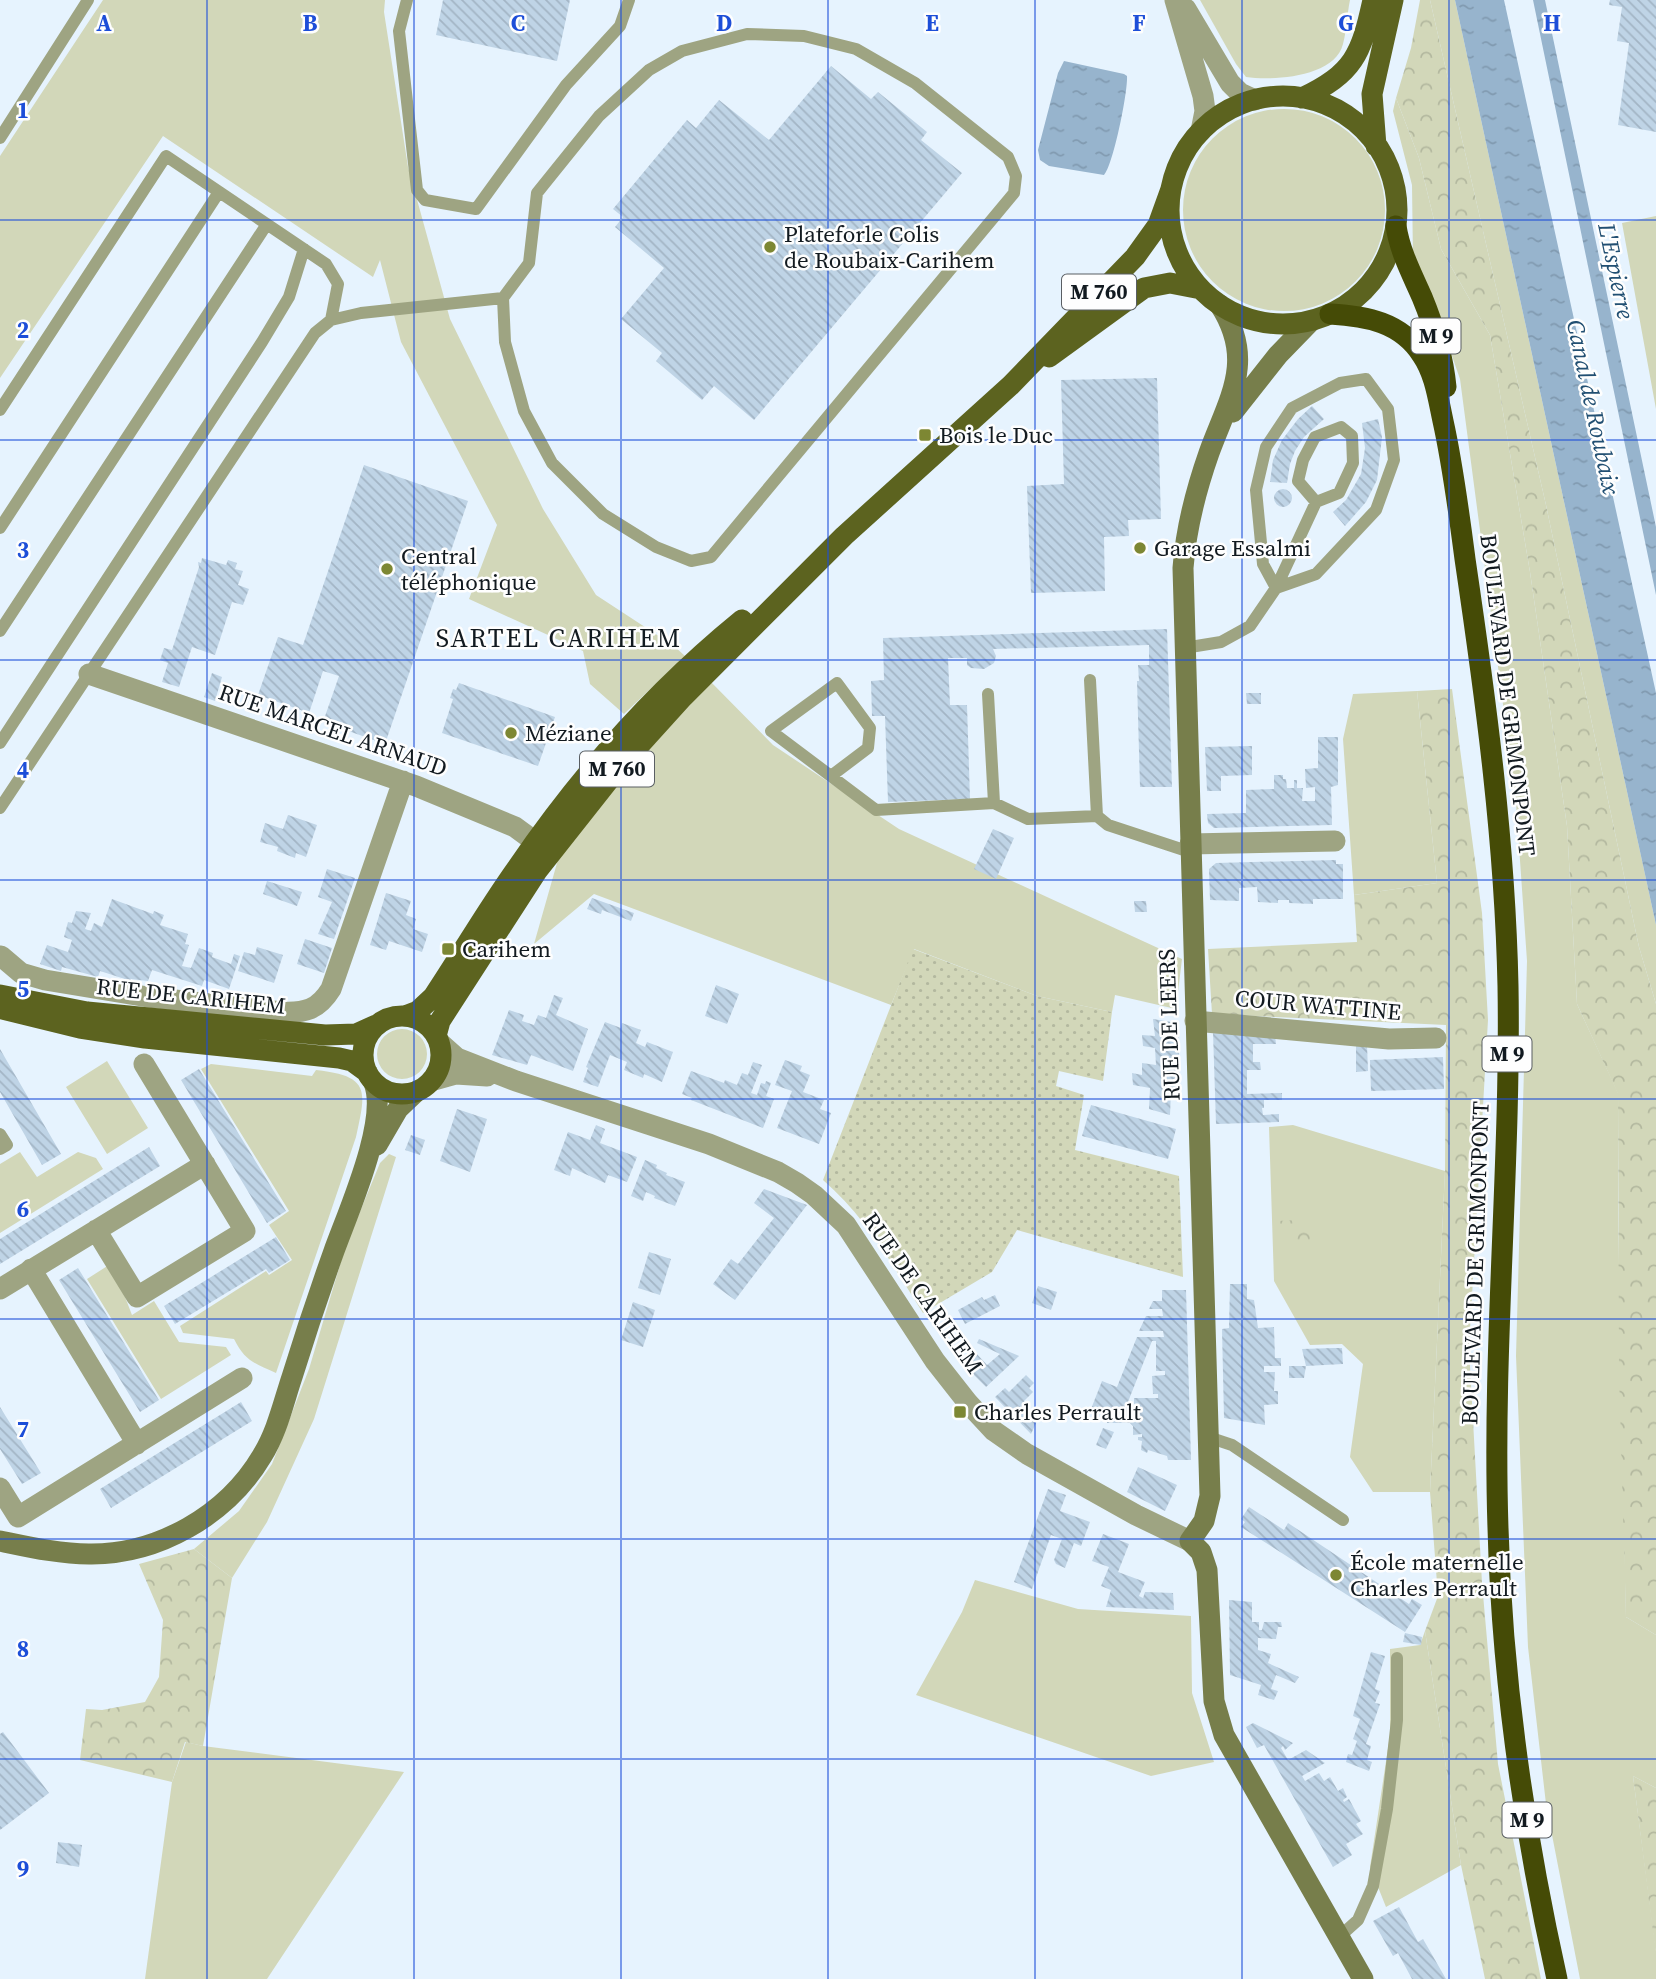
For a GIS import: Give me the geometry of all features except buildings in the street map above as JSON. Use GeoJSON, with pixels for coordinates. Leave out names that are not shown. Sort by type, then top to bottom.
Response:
{"type":"FeatureCollection","features":[{"type":"Feature","properties":{"kind":"highway","name":"BOULEVARD DE GRIMONPONT"},"geometry":{"type":"LineString","coordinates":[[1396,226],[1401,251],[1423,300],[1442,359],[1450,452],[1489,726],[1505,895],[1508,1025],[1496,1443],[1500,1597],[1522,1793],[1550,1946]]}},
{"type":"Feature","properties":{"kind":"highway","name":"BOULEVARD DE GRIMONPONT"},"geometry":{"type":"LineString","coordinates":[[1321,317],[1373,319],[1388,324],[1419,350],[1434,380],[1450,452]]}},
{"type":"Feature","properties":{"kind":"highway","name":"M 9"},"geometry":{"type":"LineString","coordinates":[[1550,1946],[1557,1979]]}},
{"type":"Feature","properties":{"kind":"highway"},"geometry":{"type":"LineString","coordinates":[[1550,1946],[1564,1979]]}},
{"type":"Feature","properties":{"kind":"main road"},"geometry":{"type":"LineString","coordinates":[[1301,98],[1332,83],[1347,70],[1361,45],[1373,0]]}},
{"type":"Feature","properties":{"kind":"main road"},"geometry":{"type":"LineString","coordinates":[[1377,146],[1348,117],[1321,103],[1301,98],[1255,100],[1226,112],[1201,131],[1184,154],[1171,189],[1170,221],[1174,243],[1188,272],[1201,289],[1220,305],[1241,316],[1264,323],[1287,324],[1321,317],[1352,301],[1370,284],[1384,262],[1396,226],[1392,179],[1377,146],[1371,94],[1393,0]]}},
{"type":"Feature","properties":{"kind":"main road","name":"M 760"},"geometry":{"type":"LineString","coordinates":[[438,1040],[437,1026],[444,1014],[543,847],[604,756],[681,674],[734,626],[844,536],[1011,384],[1144,246],[1158,225],[1171,189]]}},
{"type":"Feature","properties":{"kind":"main road","name":"M 760"},"geometry":{"type":"LineString","coordinates":[[1011,384],[1139,290],[1163,283],[1201,289]]}},
{"type":"Feature","properties":{"kind":"main road","name":"M 760"},"geometry":{"type":"LineString","coordinates":[[405,1016],[418,1011],[433,998],[493,902],[543,847]]}},
{"type":"Feature","properties":{"kind":"main road","name":"RUE DE CARIHEM"},"geometry":{"type":"LineString","coordinates":[[0,995],[110,1015],[313,1034],[345,1036],[376,1025]]}},
{"type":"Feature","properties":{"kind":"main road","name":"RUE DE CARIHEM"},"geometry":{"type":"LineString","coordinates":[[0,1009],[107,1033],[339,1058],[352,1061],[371,1078]]}},
{"type":"Feature","properties":{"kind":"main road"},"geometry":{"type":"LineString","coordinates":[[393,1016],[405,1016],[424,1022],[438,1040],[441,1060],[437,1071],[424,1086],[398,1094],[385,1090],[371,1078],[363,1060],[363,1047],[376,1025],[393,1016]]}},
{"type":"Feature","properties":{"kind":"street"},"geometry":{"type":"LineString","coordinates":[[1175,0],[1203,96],[1205,111],[1201,131]]}},
{"type":"Feature","properties":{"kind":"street"},"geometry":{"type":"LineString","coordinates":[[1182,0],[1224,76],[1240,93],[1255,100]]}},
{"type":"Feature","properties":{"kind":"street","name":"RUE DE LEERS"},"geometry":{"type":"LineString","coordinates":[[1190,1541],[1204,1521],[1210,1503],[1183,568],[1187,529],[1210,450],[1221,428],[1236,383],[1238,351],[1234,331],[1220,305]]}},
{"type":"Feature","properties":{"kind":"street","name":"RUE DE LEERS"},"geometry":{"type":"LineString","coordinates":[[1221,428],[1278,355],[1321,317]]}},
{"type":"Feature","properties":{"kind":"street","name":"RUE MARCEL ARNAUD"},"geometry":{"type":"LineString","coordinates":[[89,674],[403,781],[505,822],[543,847]]}},
{"type":"Feature","properties":{"kind":"street"},"geometry":{"type":"LineString","coordinates":[[1,956],[21,973],[83,987],[282,1012],[302,1013],[315,1008],[324,1001],[331,989],[403,781]]}},
{"type":"Feature","properties":{"kind":"street"},"geometry":{"type":"LineString","coordinates":[[1190,848],[1335,841]]}},
{"type":"Feature","properties":{"kind":"street","name":"COUR WATTINE"},"geometry":{"type":"LineString","coordinates":[[1195,1021],[1389,1039],[1436,1038]]}},
{"type":"Feature","properties":{"kind":"street","name":"RUE DE CARIHEM"},"geometry":{"type":"LineString","coordinates":[[438,1040],[457,1058],[516,1082],[709,1144],[779,1172],[797,1183],[814,1195],[846,1226],[935,1361],[994,1431],[1027,1454],[1108,1500],[1190,1541]]}},
{"type":"Feature","properties":{"kind":"street"},"geometry":{"type":"LineString","coordinates":[[96,1230],[137,1297],[245,1231],[144,1064]]}},
{"type":"Feature","properties":{"kind":"street","name":"RUE DE CARIHEM"},"geometry":{"type":"LineString","coordinates":[[424,1086],[456,1074],[516,1082]]}},
{"type":"Feature","properties":{"kind":"street"},"geometry":{"type":"LineString","coordinates":[[0,1541],[89,1554],[129,1550],[162,1540],[193,1525],[216,1509],[236,1490],[262,1456],[273,1434],[313,1309],[360,1178],[376,1119],[377,1094],[371,1078]]}},
{"type":"Feature","properties":{"kind":"street"},"geometry":{"type":"LineString","coordinates":[[360,1178],[398,1109],[424,1086]]}},
{"type":"Feature","properties":{"kind":"street"},"geometry":{"type":"LineString","coordinates":[[0,1289],[205,1164]]}},
{"type":"Feature","properties":{"kind":"street"},"geometry":{"type":"LineString","coordinates":[[31,1269],[137,1444]]}},
{"type":"Feature","properties":{"kind":"street"},"geometry":{"type":"LineString","coordinates":[[0,1488],[18,1517],[242,1378]]}},
{"type":"Feature","properties":{"kind":"street"},"geometry":{"type":"LineString","coordinates":[[1190,1541],[1198,1548],[1206,1563],[1214,1701],[1224,1735],[1363,1979]]}},
{"type":"Feature","properties":{"kind":"lane"},"geometry":{"type":"LineString","coordinates":[[0,138],[88,0]]}},
{"type":"Feature","properties":{"kind":"lane"},"geometry":{"type":"LineString","coordinates":[[407,0],[399,31],[417,190],[425,200],[476,209],[566,85],[620,26],[629,0]]}},
{"type":"Feature","properties":{"kind":"lane"},"geometry":{"type":"LineString","coordinates":[[0,808],[315,333],[331,320],[361,313],[503,298],[529,263],[537,193],[598,116],[649,70],[682,51],[747,34],[804,36],[856,49],[915,83],[1008,157],[1016,176],[1014,193],[711,557],[691,561],[656,547],[603,513],[552,463],[524,411],[505,342],[503,298]]}},
{"type":"Feature","properties":{"kind":"lane"},"geometry":{"type":"LineString","coordinates":[[0,410],[166,156],[326,264],[338,284],[331,320]]}},
{"type":"Feature","properties":{"kind":"lane"},"geometry":{"type":"LineString","coordinates":[[0,527],[219,192]]}},
{"type":"Feature","properties":{"kind":"lane"},"geometry":{"type":"LineString","coordinates":[[0,631],[267,224]]}},
{"type":"Feature","properties":{"kind":"lane"},"geometry":{"type":"LineString","coordinates":[[0,743],[262,342],[289,297],[304,248]]}},
{"type":"Feature","properties":{"kind":"lane"},"geometry":{"type":"LineString","coordinates":[[1366,379],[1388,410],[1394,460],[1376,510],[1316,574],[1276,588],[1263,564],[1256,490],[1266,447],[1292,408],[1340,383],[1366,379]]}},
{"type":"Feature","properties":{"kind":"lane"},"geometry":{"type":"LineString","coordinates":[[1184,648],[1221,642],[1250,626],[1276,588],[1316,502],[1339,493],[1353,463],[1352,436],[1340,427],[1315,437],[1303,460],[1298,481],[1316,502]]}},
{"type":"Feature","properties":{"kind":"lane"},"geometry":{"type":"LineString","coordinates":[[1090,680],[1097,816]]}},
{"type":"Feature","properties":{"kind":"lane"},"geometry":{"type":"LineString","coordinates":[[831,776],[868,748],[870,728],[837,683],[771,731],[876,810],[994,803],[1028,820],[1097,816],[1108,825],[1190,848]]}},
{"type":"Feature","properties":{"kind":"lane"},"geometry":{"type":"LineString","coordinates":[[988,694],[994,803]]}},
{"type":"Feature","properties":{"kind":"lane"},"geometry":{"type":"LineString","coordinates":[[0,1134],[6,1145],[0,1149]]}},
{"type":"Feature","properties":{"kind":"lane"},"geometry":{"type":"LineString","coordinates":[[1208,1437],[1232,1445],[1343,1520]]}},
{"type":"Feature","properties":{"kind":"lane"},"geometry":{"type":"LineString","coordinates":[[1339,1937],[1358,1920],[1373,1886],[1387,1809],[1397,1720],[1397,1658]]}},
{"type":"Feature","properties":{"kind":"green space"},"geometry":{"type":"Polygon","coordinates":[[[103,0],[385,0],[384,12],[408,167],[450,319],[543,509],[596,595],[685,656],[624,714],[590,684],[583,651],[469,599],[497,525],[401,342],[380,260],[373,277],[163,136],[0,378],[0,156],[103,0]]]}},
{"type":"Feature","properties":{"kind":"green space"},"geometry":{"type":"Polygon","coordinates":[[[1200,0],[1350,0],[1343,44],[1338,55],[1328,64],[1287,77],[1258,78],[1246,77],[1236,64],[1200,0]]]}},
{"type":"Feature","properties":{"kind":"green space"},"geometry":{"type":"Polygon","coordinates":[[[1420,0],[1430,0],[1546,505],[1639,947],[1656,1004],[1656,1635],[1626,1617],[1619,1373],[1618,1094],[1577,1004],[1567,826],[1530,572],[1490,335],[1441,249],[1419,158],[1396,98],[1411,48],[1420,0]]]}},
{"type":"Feature","properties":{"kind":"green space"},"geometry":{"type":"Polygon","coordinates":[[[1430,0],[1455,0],[1656,925],[1656,1004],[1639,947],[1546,505],[1430,0]]]}},
{"type":"Feature","properties":{"kind":"green space"},"geometry":{"type":"Polygon","coordinates":[[[1396,98],[1419,158],[1441,249],[1490,335],[1530,572],[1567,826],[1577,1004],[1618,1093],[1626,1617],[1656,1635],[1656,1788],[1633,1776],[1656,1951],[1656,1979],[1580,1979],[1546,1804],[1528,1647],[1516,1356],[1527,961],[1516,803],[1460,379],[1442,327],[1413,260],[1412,185],[1393,111],[1396,98]]]}},
{"type":"Feature","properties":{"kind":"green space"},"geometry":{"type":"Polygon","coordinates":[[[1284,109],[1323,117],[1340,126],[1355,139],[1368,154],[1377,171],[1385,210],[1377,249],[1368,266],[1355,281],[1340,294],[1323,303],[1284,311],[1245,303],[1228,294],[1213,281],[1200,266],[1191,249],[1183,210],[1191,171],[1200,154],[1213,139],[1228,126],[1245,117],[1284,109]]]}},
{"type":"Feature","properties":{"kind":"green space"},"geometry":{"type":"Polygon","coordinates":[[[1656,216],[1656,409],[1622,223],[1656,216]]]}},
{"type":"Feature","properties":{"kind":"green space"},"geometry":{"type":"Polygon","coordinates":[[[708,679],[773,745],[899,829],[1182,959],[1176,1009],[1115,995],[1112,1012],[1037,996],[914,949],[891,1005],[594,894],[534,944],[559,856],[630,766],[708,679]]]}},
{"type":"Feature","properties":{"kind":"green space"},"geometry":{"type":"Polygon","coordinates":[[[1452,689],[1482,913],[1488,1020],[1469,1348],[1482,1583],[1498,1764],[1541,1979],[1485,1979],[1461,1865],[1425,1631],[1438,1596],[1430,1492],[1445,1171],[1446,1025],[1212,1014],[1208,949],[1357,942],[1354,895],[1437,883],[1417,691],[1452,689]]]}},
{"type":"Feature","properties":{"kind":"green space"},"geometry":{"type":"Polygon","coordinates":[[[1417,691],[1437,883],[1354,895],[1343,739],[1353,694],[1417,691]]]}},
{"type":"Feature","properties":{"kind":"green space"},"geometry":{"type":"Polygon","coordinates":[[[913,949],[1037,996],[1112,1012],[1103,1081],[1059,1071],[1056,1086],[1084,1095],[1075,1150],[1179,1176],[1183,1277],[1017,1230],[992,1272],[923,1313],[866,1226],[823,1180],[913,949]]]}},
{"type":"Feature","properties":{"kind":"green space"},"geometry":{"type":"Polygon","coordinates":[[[402,1029],[419,1037],[427,1054],[419,1071],[402,1079],[385,1071],[377,1054],[385,1037],[402,1029]]]}},
{"type":"Feature","properties":{"kind":"green space"},"geometry":{"type":"Polygon","coordinates":[[[107,1061],[148,1128],[107,1154],[66,1087],[107,1061]]]}},
{"type":"Feature","properties":{"kind":"green space"},"geometry":{"type":"Polygon","coordinates":[[[211,1064],[312,1076],[316,1070],[334,1073],[355,1082],[362,1097],[356,1137],[276,1373],[251,1360],[234,1339],[183,1333],[180,1326],[266,1271],[269,1275],[292,1260],[269,1225],[289,1211],[201,1069],[211,1064]]]}},
{"type":"Feature","properties":{"kind":"green space"},"geometry":{"type":"Polygon","coordinates":[[[1293,1125],[1445,1171],[1430,1492],[1373,1492],[1350,1457],[1363,1364],[1342,1344],[1310,1345],[1274,1281],[1269,1127],[1293,1125]]]}},
{"type":"Feature","properties":{"kind":"green space"},"geometry":{"type":"Polygon","coordinates":[[[20,1152],[37,1177],[78,1152],[96,1158],[103,1169],[0,1233],[0,1164],[20,1152]]]}},
{"type":"Feature","properties":{"kind":"green space"},"geometry":{"type":"Polygon","coordinates":[[[389,1154],[396,1157],[314,1419],[267,1522],[232,1578],[194,1549],[239,1511],[272,1464],[309,1369],[345,1248],[380,1163],[389,1154]]]}},
{"type":"Feature","properties":{"kind":"green space"},"geometry":{"type":"Polygon","coordinates":[[[1299,1220],[1300,1224],[1311,1224],[1312,1246],[1278,1248],[1276,1221],[1299,1220]]]}},
{"type":"Feature","properties":{"kind":"green space"},"geometry":{"type":"Polygon","coordinates":[[[112,1263],[132,1315],[154,1301],[179,1342],[226,1347],[231,1355],[161,1399],[87,1279],[112,1263]]]}},
{"type":"Feature","properties":{"kind":"green space"},"geometry":{"type":"Polygon","coordinates":[[[194,1549],[232,1578],[203,1746],[185,1742],[172,1782],[80,1760],[86,1709],[102,1710],[145,1702],[159,1677],[163,1620],[139,1564],[194,1549]]]}},
{"type":"Feature","properties":{"kind":"green space"},"geometry":{"type":"Polygon","coordinates":[[[975,1580],[1078,1609],[1191,1616],[1192,1693],[1214,1762],[1151,1776],[916,1695],[962,1612],[975,1580]]]}},
{"type":"Feature","properties":{"kind":"green space"},"geometry":{"type":"Polygon","coordinates":[[[1425,1631],[1461,1865],[1386,1907],[1370,1867],[1390,1735],[1390,1649],[1420,1645],[1425,1631]]]}},
{"type":"Feature","properties":{"kind":"green space"},"geometry":{"type":"Polygon","coordinates":[[[186,1742],[404,1772],[267,1979],[145,1979],[172,1782],[186,1742]]]}},
{"type":"Feature","properties":{"kind":"green space"},"geometry":{"type":"Polygon","coordinates":[[[1633,1776],[1656,1788],[1656,1951],[1655,1948],[1633,1776]]]}},
{"type":"Feature","properties":{"kind":"water","name":"Canal de Roubaix"},"geometry":{"type":"Polygon","coordinates":[[[1455,0],[1504,0],[1656,693],[1656,925],[1455,0]]]}},
{"type":"Feature","properties":{"kind":"water"},"geometry":{"type":"Polygon","coordinates":[[[1533,0],[1545,0],[1656,527],[1656,595],[1533,0]]]}},
{"type":"Feature","properties":{"kind":"water"},"geometry":{"type":"Polygon","coordinates":[[[1064,61],[1127,76],[1119,128],[1112,158],[1104,175],[1049,166],[1040,160],[1038,150],[1058,73],[1064,61]]]}},
{"type":"Feature","properties":{"kind":"place","name":"Plateforle Colis de Roubaix-Carihem"},"geometry":{"type":"Point","coordinates":[770,247]}},
{"type":"Feature","properties":{"kind":"place","name":"Bois le Duc"},"geometry":{"type":"Point","coordinates":[925,435]}},
{"type":"Feature","properties":{"kind":"place","name":"Garage Essalmi"},"geometry":{"type":"Point","coordinates":[1140,548]}},
{"type":"Feature","properties":{"kind":"place","name":"Central téléphonique"},"geometry":{"type":"Point","coordinates":[387,569]}},
{"type":"Feature","properties":{"kind":"place","name":"Méziane"},"geometry":{"type":"Point","coordinates":[511,733]}},
{"type":"Feature","properties":{"kind":"place","name":"Carihem"},"geometry":{"type":"Point","coordinates":[448,949]}},
{"type":"Feature","properties":{"kind":"place","name":"Charles Perrault"},"geometry":{"type":"Point","coordinates":[960,1412]}},
{"type":"Feature","properties":{"kind":"place","name":"École maternelle Charles Perrault"},"geometry":{"type":"Point","coordinates":[1336,1575]}},
{"type":"Feature","properties":{"kind":"district","name":"SARTEL CARIHEM"},"geometry":{"type":"Point","coordinates":[559,638]}},
{"type":"Feature","properties":{"kind":"water label","name":"L'Espierre"},"geometry":{"type":"Point","coordinates":[1616,271]}}]}
